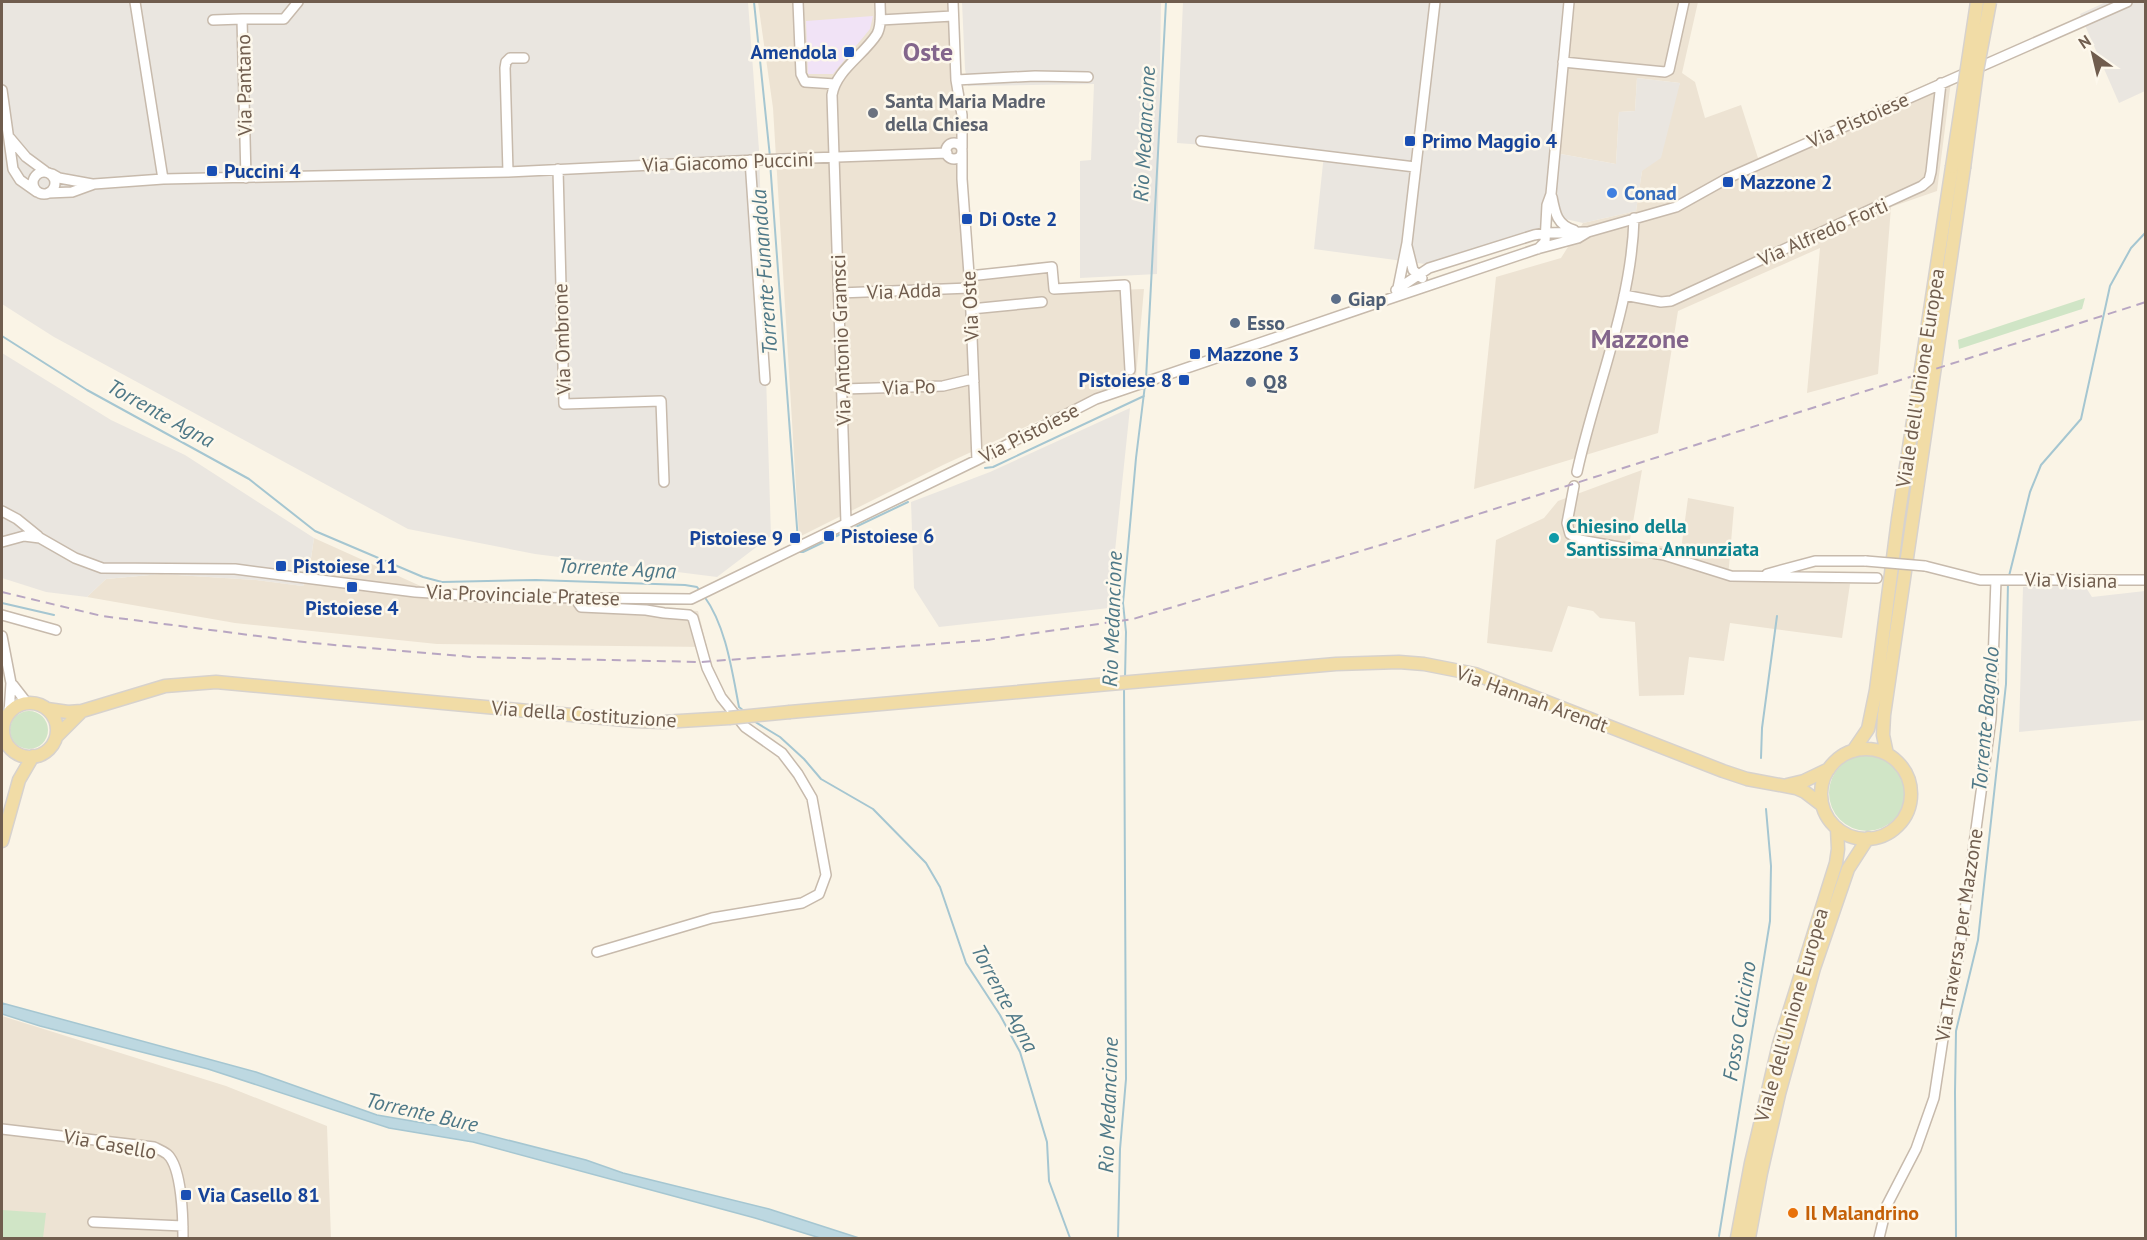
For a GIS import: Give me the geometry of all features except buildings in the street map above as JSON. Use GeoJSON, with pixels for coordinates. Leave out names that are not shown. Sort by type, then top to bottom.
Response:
{"type":"FeatureCollection","features":[{"type":"Feature","properties":{"kind":"main road","name":"Viale dell'Unione Europea"},"geometry":{"type":"LineString","coordinates":[[1887,754],[1883,735],[1884,715],[1958,168],[1977,2]]}},
{"type":"Feature","properties":{"kind":"main road","name":"Viale dell'Unione Europea"},"geometry":{"type":"LineString","coordinates":[[1785,785],[1804,782],[1829,768],[1840,757],[1853,751],[1868,729],[1876,690],[1900,507],[1958,168],[1990,2]]}},
{"type":"Feature","properties":{"kind":"main road","name":"Via Hannah Arendt"},"geometry":{"type":"LineString","coordinates":[[1120,683],[1372,662],[1448,668],[1475,674],[1508,686],[1723,771],[1747,779],[1785,785]]}},
{"type":"Feature","properties":{"kind":"main road","name":"Via della Costituzione"},"geometry":{"type":"LineString","coordinates":[[82,711],[165,686],[216,682],[636,721],[672,722],[1120,683]]}},
{"type":"Feature","properties":{"kind":"main road"},"geometry":{"type":"LineString","coordinates":[[19,780],[10,749],[2,732],[9,713],[27,703],[38,704],[47,709],[82,711]]}},
{"type":"Feature","properties":{"kind":"main road"},"geometry":{"type":"LineString","coordinates":[[47,709],[56,722],[56,737]]}},
{"type":"Feature","properties":{"kind":"main road"},"geometry":{"type":"LineString","coordinates":[[2,841],[19,780],[33,756],[47,750],[56,737],[82,711]]}},
{"type":"Feature","properties":{"kind":"main road"},"geometry":{"type":"LineString","coordinates":[[10,749],[33,756]]}},
{"type":"Feature","properties":{"kind":"main road"},"geometry":{"type":"LineString","coordinates":[[1785,785],[1805,792],[1822,806],[1837,828],[1855,837],[1868,838],[1886,833],[1897,826],[1905,816],[1910,804],[1910,784],[1905,772],[1887,754],[1867,749],[1853,751]]}},
{"type":"Feature","properties":{"kind":"main road"},"geometry":{"type":"LineString","coordinates":[[1822,806],[1822,786],[1829,768]]}},
{"type":"Feature","properties":{"kind":"main road","name":"Viale dell'Unione Europea"},"geometry":{"type":"LineString","coordinates":[[1737,1239],[1751,1163],[1779,1044],[1836,863],[1837,828]]}},
{"type":"Feature","properties":{"kind":"main road","name":"Viale dell'Unione Europea"},"geometry":{"type":"LineString","coordinates":[[1749,1239],[1779,1094],[1805,997],[1848,869],[1868,838]]}},
{"type":"Feature","properties":{"kind":"street"},"geometry":{"type":"LineString","coordinates":[[135,2],[163,179]]}},
{"type":"Feature","properties":{"kind":"street","name":"Via Pantano"},"geometry":{"type":"LineString","coordinates":[[246,178],[242,19],[284,19],[298,2]]}},
{"type":"Feature","properties":{"kind":"street"},"geometry":{"type":"LineString","coordinates":[[798,2],[803,79],[805,82],[835,84],[877,34],[880,2]]}},
{"type":"Feature","properties":{"kind":"street","name":"Via Oste"},"geometry":{"type":"LineString","coordinates":[[953,2],[956,80],[962,115],[963,204],[970,288],[977,460]]}},
{"type":"Feature","properties":{"kind":"street"},"geometry":{"type":"LineString","coordinates":[[1398,288],[1407,243],[1414,167],[1435,2]]}},
{"type":"Feature","properties":{"kind":"street"},"geometry":{"type":"LineString","coordinates":[[1537,249],[1545,242],[1569,2]]}},
{"type":"Feature","properties":{"kind":"street"},"geometry":{"type":"LineString","coordinates":[[1563,62],[1665,72],[1669,70],[1684,2]]}},
{"type":"Feature","properties":{"kind":"street","name":"Via Pistoiese"},"geometry":{"type":"LineString","coordinates":[[695,597],[977,460],[1096,399],[1152,378],[1537,249],[1578,238],[1588,232],[1676,207],[1728,178],[2127,2]]}},
{"type":"Feature","properties":{"kind":"street"},"geometry":{"type":"LineString","coordinates":[[880,20],[953,16]]}},
{"type":"Feature","properties":{"kind":"street"},"geometry":{"type":"LineString","coordinates":[[213,20],[242,19]]}},
{"type":"Feature","properties":{"kind":"street"},"geometry":{"type":"LineString","coordinates":[[508,172],[505,68],[510,58],[524,58]]}},
{"type":"Feature","properties":{"kind":"street"},"geometry":{"type":"LineString","coordinates":[[956,80],[1035,76],[1088,77]]}},
{"type":"Feature","properties":{"kind":"street","name":"Via Alfredo Forti"},"geometry":{"type":"LineString","coordinates":[[1624,296],[1661,302],[1671,301],[1922,186],[1929,180],[1931,172],[1941,83]]}},
{"type":"Feature","properties":{"kind":"street","name":"Via Antonio Gramsci"},"geometry":{"type":"LineString","coordinates":[[835,84],[832,101],[846,523]]}},
{"type":"Feature","properties":{"kind":"street"},"geometry":{"type":"LineString","coordinates":[[2,90],[14,169],[20,180],[37,192],[48,193],[55,185],[49,173],[38,173],[33,178],[33,186],[37,192]]}},
{"type":"Feature","properties":{"kind":"street","name":"Via Oste"},"geometry":{"type":"LineString","coordinates":[[949,149],[956,132],[959,103]]}},
{"type":"Feature","properties":{"kind":"street","name":"Via Giacomo Puccini"},"geometry":{"type":"LineString","coordinates":[[9,136],[26,157],[49,173],[59,178],[94,184],[163,179],[508,172],[834,157],[949,149]]}},
{"type":"Feature","properties":{"kind":"street"},"geometry":{"type":"LineString","coordinates":[[1201,141],[1414,167]]}},
{"type":"Feature","properties":{"kind":"street"},"geometry":{"type":"LineString","coordinates":[[957,143],[962,150],[960,157],[950,158],[949,149],[957,143]]}},
{"type":"Feature","properties":{"kind":"street"},"geometry":{"type":"LineString","coordinates":[[753,160],[765,380]]}},
{"type":"Feature","properties":{"kind":"street","name":"Via Ombrone"},"geometry":{"type":"LineString","coordinates":[[558,169],[564,404],[661,401],[664,482]]}},
{"type":"Feature","properties":{"kind":"street","name":"Via Giacomo Puccini"},"geometry":{"type":"LineString","coordinates":[[48,193],[72,192],[94,184]]}},
{"type":"Feature","properties":{"kind":"street"},"geometry":{"type":"LineString","coordinates":[[1551,194],[1560,223],[1570,229],[1588,232]]}},
{"type":"Feature","properties":{"kind":"street"},"geometry":{"type":"LineString","coordinates":[[1577,472],[1624,296],[1634,234],[1634,218]]}},
{"type":"Feature","properties":{"kind":"street","name":"Via Pistoiese"},"geometry":{"type":"LineString","coordinates":[[1377,303],[1430,268],[1545,233],[1588,232]]}},
{"type":"Feature","properties":{"kind":"street"},"geometry":{"type":"LineString","coordinates":[[1407,243],[1412,267],[1424,282],[1432,285]]}},
{"type":"Feature","properties":{"kind":"street"},"geometry":{"type":"LineString","coordinates":[[969,276],[1052,267],[1054,289],[1125,285],[1130,370]]}},
{"type":"Feature","properties":{"kind":"street","name":"Via Adda"},"geometry":{"type":"LineString","coordinates":[[839,293],[970,288]]}},
{"type":"Feature","properties":{"kind":"street"},"geometry":{"type":"LineString","coordinates":[[971,309],[1042,302]]}},
{"type":"Feature","properties":{"kind":"street","name":"Via Po"},"geometry":{"type":"LineString","coordinates":[[843,389],[943,386],[968,380],[974,381]]}},
{"type":"Feature","properties":{"kind":"street"},"geometry":{"type":"LineString","coordinates":[[1574,486],[1567,523],[1570,534],[1580,540],[1664,555],[1731,576],[1877,578]]}},
{"type":"Feature","properties":{"kind":"street","name":"Via Provinciale Pratese"},"geometry":{"type":"LineString","coordinates":[[2,511],[17,519],[40,538],[75,558],[102,568],[235,569],[415,592],[492,597],[678,600],[695,597]]}},
{"type":"Feature","properties":{"kind":"street"},"geometry":{"type":"LineString","coordinates":[[2,542],[24,536],[40,538]]}},
{"type":"Feature","properties":{"kind":"street"},"geometry":{"type":"LineString","coordinates":[[1753,578],[1815,561],[1866,561],[1925,566],[1975,580],[1998,580]]}},
{"type":"Feature","properties":{"kind":"street","name":"Via Visiana"},"geometry":{"type":"LineString","coordinates":[[1998,580],[2145,580]]}},
{"type":"Feature","properties":{"kind":"street","name":"Via Traversa per Mazzone"},"geometry":{"type":"LineString","coordinates":[[1879,1239],[1887,1205],[1916,1149],[1934,1098],[1948,1006],[1959,954],[1991,719],[1998,580]]}},
{"type":"Feature","properties":{"kind":"street"},"geometry":{"type":"LineString","coordinates":[[574,597],[581,607],[645,610],[689,615],[693,618],[708,668],[721,697],[745,727],[782,753],[812,798],[826,875],[819,894],[802,903],[712,918],[597,952]]}},
{"type":"Feature","properties":{"kind":"street"},"geometry":{"type":"LineString","coordinates":[[2,615],[56,630]]}},
{"type":"Feature","properties":{"kind":"street"},"geometry":{"type":"LineString","coordinates":[[2,636],[11,683],[9,713]]}},
{"type":"Feature","properties":{"kind":"street"},"geometry":{"type":"LineString","coordinates":[[11,683],[27,703]]}},
{"type":"Feature","properties":{"kind":"street","name":"Via Casello"},"geometry":{"type":"LineString","coordinates":[[2,1129],[154,1147],[167,1154],[176,1172],[183,1239]]}},
{"type":"Feature","properties":{"kind":"street"},"geometry":{"type":"LineString","coordinates":[[93,1222],[183,1226]]}},
{"type":"Feature","properties":{"kind":"shaded area"},"geometry":{"type":"Polygon","coordinates":[[[2,2],[748,2],[759,150],[771,536],[717,577],[535,554],[408,529],[54,337],[2,304],[2,2]]]}},
{"type":"Feature","properties":{"kind":"shaded area"},"geometry":{"type":"Polygon","coordinates":[[[758,2],[956,2],[969,277],[1052,268],[1061,292],[1144,289],[1136,376],[943,465],[799,537],[773,108],[758,2]]]}},
{"type":"Feature","properties":{"kind":"shaded area"},"geometry":{"type":"Polygon","coordinates":[[[962,2],[1161,2],[1157,274],[1080,278],[1080,161],[1091,160],[1094,84],[968,86],[962,2]]]}},
{"type":"Feature","properties":{"kind":"shaded area"},"geometry":{"type":"Polygon","coordinates":[[[1183,2],[1569,2],[1555,153],[1616,164],[1619,112],[1635,111],[1637,78],[1680,83],[1661,158],[1642,171],[1636,211],[1583,223],[1561,218],[1537,229],[1425,264],[1314,249],[1324,154],[1177,143],[1183,2]]]}},
{"type":"Feature","properties":{"kind":"shaded area"},"geometry":{"type":"Polygon","coordinates":[[[1569,2],[1698,2],[1682,73],[1695,82],[1705,118],[1741,105],[1758,158],[1952,73],[1937,191],[1891,207],[1878,374],[1807,393],[1820,248],[1678,311],[1658,433],[1474,489],[1496,277],[1561,258],[1583,223],[1636,211],[1642,171],[1680,83],[1637,78],[1635,111],[1619,112],[1616,164],[1555,153],[1569,2]]]}},
{"type":"Feature","properties":{"kind":"shaded area"},"geometry":{"type":"Polygon","coordinates":[[[2106,2],[2145,2],[2145,91],[2119,103],[2080,14],[2106,2]]]}},
{"type":"Feature","properties":{"kind":"shaded area"},"geometry":{"type":"Polygon","coordinates":[[[873,16],[870,29],[833,74],[808,74],[806,21],[873,16]]]}},
{"type":"Feature","properties":{"kind":"shaded area"},"geometry":{"type":"Polygon","coordinates":[[[2,353],[111,420],[185,455],[314,538],[309,572],[303,586],[256,580],[161,574],[106,579],[87,597],[46,592],[2,578],[2,353]]]}},
{"type":"Feature","properties":{"kind":"shaded area"},"geometry":{"type":"Polygon","coordinates":[[[1130,408],[1109,608],[939,627],[914,588],[911,502],[990,472],[1130,408]]]}},
{"type":"Feature","properties":{"kind":"shaded area"},"geometry":{"type":"Polygon","coordinates":[[[1642,470],[1630,540],[1681,550],[1688,498],[1734,507],[1728,578],[1850,584],[1842,638],[1730,623],[1724,661],[1689,657],[1684,695],[1639,696],[1635,622],[1600,618],[1593,611],[1568,606],[1552,652],[1487,643],[1496,540],[1544,518],[1558,501],[1642,470]]]}},
{"type":"Feature","properties":{"kind":"shaded area"},"geometry":{"type":"Polygon","coordinates":[[[314,538],[425,588],[425,597],[649,605],[660,609],[698,611],[707,647],[437,644],[235,623],[87,597],[106,579],[161,574],[256,580],[303,586],[309,572],[314,538]]]}},
{"type":"Feature","properties":{"kind":"shaded area"},"geometry":{"type":"Polygon","coordinates":[[[2083,583],[2092,597],[2145,591],[2145,720],[2019,732],[2023,587],[2083,583]]]}},
{"type":"Feature","properties":{"kind":"shaded area"},"geometry":{"type":"Polygon","coordinates":[[[2,1016],[226,1086],[327,1126],[331,1238],[2,1238],[2,1016]]]}},
{"type":"Feature","properties":{"kind":"green space"},"geometry":{"type":"Polygon","coordinates":[[[2085,298],[2082,309],[1959,349],[1958,340],[2085,298]]]}},
{"type":"Feature","properties":{"kind":"green space"},"geometry":{"type":"Polygon","coordinates":[[[29,711],[42,717],[48,730],[42,743],[29,749],[16,743],[10,730],[16,717],[29,711]]]}},
{"type":"Feature","properties":{"kind":"green space"},"geometry":{"type":"Polygon","coordinates":[[[1860,755],[1874,755],[1888,761],[1899,772],[1905,786],[1902,808],[1894,820],[1874,831],[1860,831],[1846,825],[1835,814],[1829,800],[1829,786],[1835,772],[1846,761],[1860,755]]]}},
{"type":"Feature","properties":{"kind":"green space"},"geometry":{"type":"Polygon","coordinates":[[[2,1210],[46,1213],[43,1238],[2,1238],[2,1210]]]}},
{"type":"Feature","properties":{"kind":"water"},"geometry":{"type":"Polygon","coordinates":[[[2,1003],[256,1072],[377,1115],[476,1132],[586,1160],[623,1173],[769,1209],[859,1238],[820,1238],[755,1218],[473,1142],[389,1128],[208,1069],[2,1014],[2,1003]]]}},
{"type":"Feature","properties":{"kind":"waterway","name":"Torrente Funandola"},"geometry":{"type":"LineString","coordinates":[[754,2],[770,157]]}},
{"type":"Feature","properties":{"kind":"waterway","name":"Rio Medancione"},"geometry":{"type":"LineString","coordinates":[[1146,379],[1166,2]]}},
{"type":"Feature","properties":{"kind":"waterway","name":"Torrente Funandola"},"geometry":{"type":"LineString","coordinates":[[770,162],[798,541]]}},
{"type":"Feature","properties":{"kind":"waterway","name":"Torrente Bagnolo"},"geometry":{"type":"LineString","coordinates":[[2009,576],[2030,492],[2041,465],[2081,419],[2110,286],[2131,248],[2146,232]]}},
{"type":"Feature","properties":{"kind":"waterway","name":"Torrente Agna"},"geometry":{"type":"LineString","coordinates":[[2,336],[87,390],[249,479],[315,531],[423,577],[442,582],[536,580],[685,585],[697,587],[701,592]]}},
{"type":"Feature","properties":{"kind":"waterway","name":"Rio Medancione"},"geometry":{"type":"LineString","coordinates":[[1125,678],[1126,632],[1123,603],[1145,385]]}},
{"type":"Feature","properties":{"kind":"waterway"},"geometry":{"type":"LineString","coordinates":[[985,468],[993,467],[1144,396]]}},
{"type":"Feature","properties":{"kind":"waterway","name":"Torrente Funandola"},"geometry":{"type":"LineString","coordinates":[[800,552],[908,502]]}},
{"type":"Feature","properties":{"kind":"waterway","name":"Torrente Bagnolo"},"geometry":{"type":"LineString","coordinates":[[1956,1238],[1956,1031],[1978,940],[2006,684],[2008,582]]}},
{"type":"Feature","properties":{"kind":"waterway","name":"Torrente Agna"},"geometry":{"type":"LineString","coordinates":[[704,596],[712,608],[723,635],[739,707],[744,711]]}},
{"type":"Feature","properties":{"kind":"waterway"},"geometry":{"type":"LineString","coordinates":[[2,603],[54,615]]}},
{"type":"Feature","properties":{"kind":"waterway","name":"Fosso Calicino"},"geometry":{"type":"LineString","coordinates":[[1761,758],[1762,728],[1777,616]]}},
{"type":"Feature","properties":{"kind":"waterway","name":"Rio Medancione"},"geometry":{"type":"LineString","coordinates":[[1118,1238],[1120,1149],[1126,1079],[1124,686]]}},
{"type":"Feature","properties":{"kind":"waterway","name":"Torrente Agna"},"geometry":{"type":"LineString","coordinates":[[752,720],[780,737],[804,759],[821,779],[873,809],[926,863],[940,887],[966,963],[1000,1015],[1020,1052],[1047,1142],[1049,1181],[1070,1238]]}},
{"type":"Feature","properties":{"kind":"waterway","name":"Fosso Calicino"},"geometry":{"type":"LineString","coordinates":[[1719,1236],[1770,921],[1771,866],[1766,809]]}},
{"type":"Feature","properties":{"kind":"railway"},"geometry":{"type":"LineString","coordinates":[[2,592],[102,616],[312,643],[472,657],[701,662],[987,640],[1133,619],[1384,544],[2146,302]]}},
{"type":"Feature","properties":{"kind":"place","name":"Amendola"},"geometry":{"type":"Point","coordinates":[849,52]}},
{"type":"Feature","properties":{"kind":"place","name":"Santa Maria Madre della Chiesa"},"geometry":{"type":"Point","coordinates":[873,113]}},
{"type":"Feature","properties":{"kind":"place","name":"Primo Maggio 4"},"geometry":{"type":"Point","coordinates":[1410,141]}},
{"type":"Feature","properties":{"kind":"place","name":"Puccini 4"},"geometry":{"type":"Point","coordinates":[212,171]}},
{"type":"Feature","properties":{"kind":"place","name":"Mazzone 2"},"geometry":{"type":"Point","coordinates":[1728,182]}},
{"type":"Feature","properties":{"kind":"place","name":"Conad"},"geometry":{"type":"Point","coordinates":[1612,193]}},
{"type":"Feature","properties":{"kind":"place","name":"Di Oste 2"},"geometry":{"type":"Point","coordinates":[967,219]}},
{"type":"Feature","properties":{"kind":"place","name":"Giap"},"geometry":{"type":"Point","coordinates":[1336,299]}},
{"type":"Feature","properties":{"kind":"place","name":"Esso"},"geometry":{"type":"Point","coordinates":[1235,323]}},
{"type":"Feature","properties":{"kind":"place","name":"Mazzone 3"},"geometry":{"type":"Point","coordinates":[1195,354]}},
{"type":"Feature","properties":{"kind":"place","name":"Pistoiese 8"},"geometry":{"type":"Point","coordinates":[1184,380]}},
{"type":"Feature","properties":{"kind":"place","name":"Q8"},"geometry":{"type":"Point","coordinates":[1251,382]}},
{"type":"Feature","properties":{"kind":"place","name":"Pistoiese 6"},"geometry":{"type":"Point","coordinates":[829,536]}},
{"type":"Feature","properties":{"kind":"place","name":"Pistoiese 9"},"geometry":{"type":"Point","coordinates":[795,538]}},
{"type":"Feature","properties":{"kind":"place","name":"Chiesino della Santissima Annunziata"},"geometry":{"type":"Point","coordinates":[1554,538]}},
{"type":"Feature","properties":{"kind":"place","name":"Pistoiese 11"},"geometry":{"type":"Point","coordinates":[281,566]}},
{"type":"Feature","properties":{"kind":"place","name":"Pistoiese 4"},"geometry":{"type":"Point","coordinates":[352,587]}},
{"type":"Feature","properties":{"kind":"place","name":"Via Casello 81"},"geometry":{"type":"Point","coordinates":[186,1195]}},
{"type":"Feature","properties":{"kind":"place","name":"Il Malandrino"},"geometry":{"type":"Point","coordinates":[1793,1213]}},
{"type":"Feature","properties":{"kind":"district","name":"Oste"},"geometry":{"type":"Point","coordinates":[928,51]}},
{"type":"Feature","properties":{"kind":"district","name":"Mazzone"},"geometry":{"type":"Point","coordinates":[1640,338]}},
{"type":"Feature","properties":{"kind":"water label","name":"Torrente Bure"},"geometry":{"type":"Point","coordinates":[422,1112]}}]}
